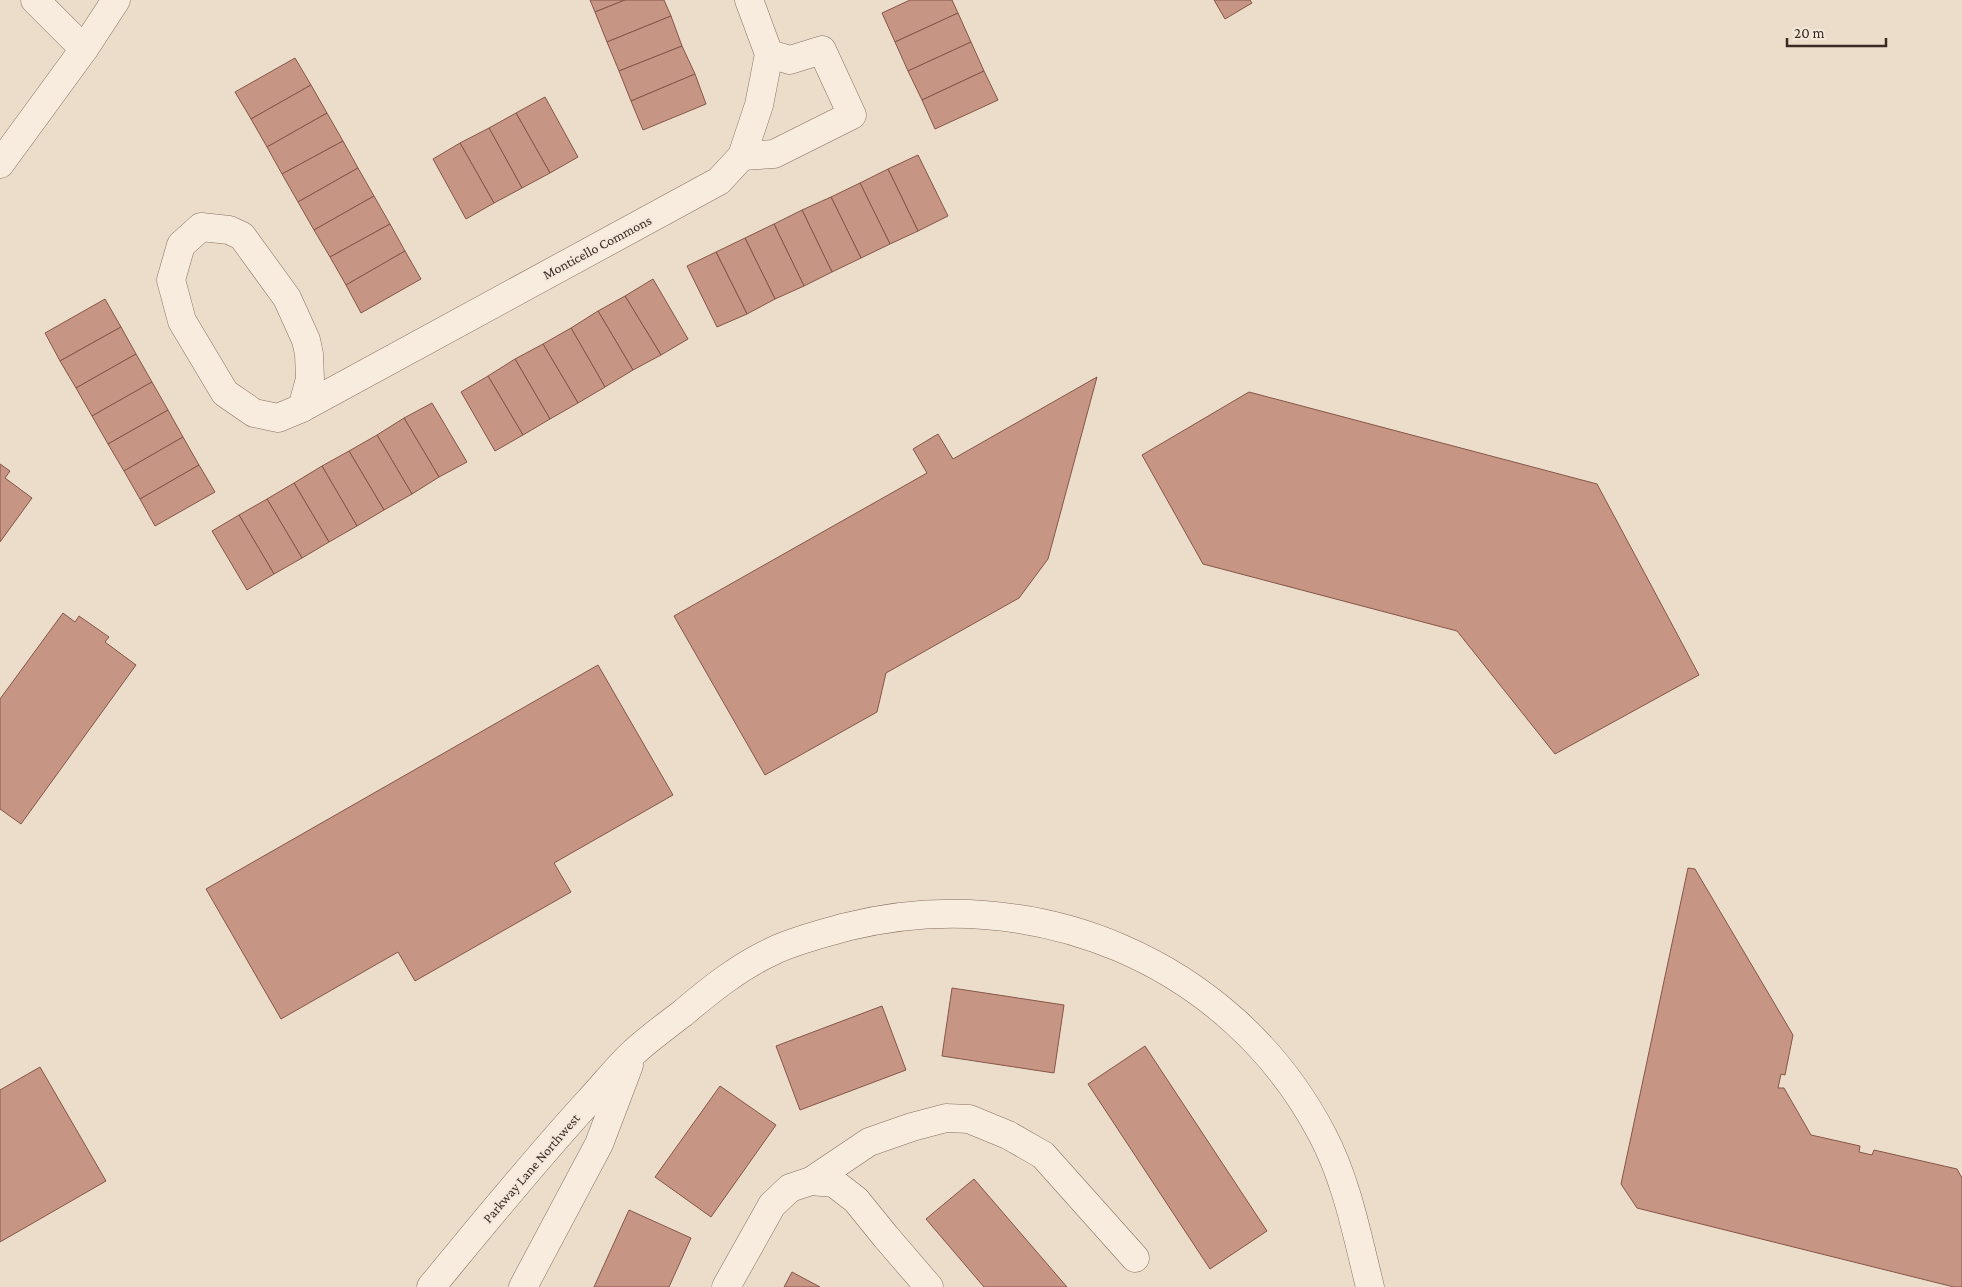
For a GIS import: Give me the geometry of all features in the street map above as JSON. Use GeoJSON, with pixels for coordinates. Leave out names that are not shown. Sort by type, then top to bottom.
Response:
{"type":"FeatureCollection","features":[{"type":"Feature","properties":{"kind":"street"},"geometry":{"type":"LineString","coordinates":[[35,0],[84,49]]}},
{"type":"Feature","properties":{"kind":"street"},"geometry":{"type":"LineString","coordinates":[[0,164],[84,49],[116,0]]}},
{"type":"Feature","properties":{"kind":"street"},"geometry":{"type":"LineString","coordinates":[[742,156],[774,154],[852,115],[822,50],[790,60],[769,54],[749,0]]}},
{"type":"Feature","properties":{"kind":"street","name":"Monticello Commons"},"geometry":{"type":"LineString","coordinates":[[302,408],[310,379],[309,354],[306,340],[287,298],[242,236],[229,230],[201,227],[181,245],[171,280],[182,321],[225,393],[254,413],[278,418],[302,408],[719,182],[742,156],[759,105],[769,54]]}},
{"type":"Feature","properties":{"kind":"street","name":"Parkway Lane Northwest"},"geometry":{"type":"LineString","coordinates":[[431,1287],[551,1142],[634,1052],[730,976],[772,951],[818,934],[866,922],[915,915],[964,914],[1013,918],[1061,927],[1108,942],[1153,962],[1195,988],[1234,1018],[1268,1053],[1298,1093],[1327,1144],[1342,1180],[1370,1287]]}},
{"type":"Feature","properties":{"kind":"street"},"geometry":{"type":"LineString","coordinates":[[523,1287],[599,1144],[634,1052]]}},
{"type":"Feature","properties":{"kind":"street"},"geometry":{"type":"LineString","coordinates":[[726,1287],[772,1205],[790,1188],[811,1181],[869,1142],[912,1127],[946,1118],[968,1120],[1008,1135],[1043,1155],[1135,1258]]}},
{"type":"Feature","properties":{"kind":"street"},"geometry":{"type":"LineString","coordinates":[[811,1181],[834,1183],[856,1200],[929,1287]]}},
{"type":"Feature","properties":{"kind":"building"},"geometry":{"type":"Polygon","coordinates":[[[590,0],[625,0],[595,12],[590,0]]]}},
{"type":"Feature","properties":{"kind":"building"},"geometry":{"type":"Polygon","coordinates":[[[625,0],[664,0],[671,16],[607,42],[595,12],[625,0]]]}},
{"type":"Feature","properties":{"kind":"building"},"geometry":{"type":"Polygon","coordinates":[[[910,0],[952,0],[958,13],[895,42],[882,13],[910,0]]]}},
{"type":"Feature","properties":{"kind":"building"},"geometry":{"type":"Polygon","coordinates":[[[1214,0],[1250,0],[1252,3],[1225,19],[1214,0]]]}},
{"type":"Feature","properties":{"kind":"building"},"geometry":{"type":"Polygon","coordinates":[[[958,13],[971,42],[908,71],[895,42],[958,13]]]}},
{"type":"Feature","properties":{"kind":"building"},"geometry":{"type":"Polygon","coordinates":[[[671,16],[682,46],[619,71],[607,42],[671,16]]]}},
{"type":"Feature","properties":{"kind":"building"},"geometry":{"type":"Polygon","coordinates":[[[971,42],[984,71],[922,100],[908,71],[971,42]]]}},
{"type":"Feature","properties":{"kind":"building"},"geometry":{"type":"Polygon","coordinates":[[[682,46],[695,74],[631,101],[619,71],[682,46]]]}},
{"type":"Feature","properties":{"kind":"building"},"geometry":{"type":"Polygon","coordinates":[[[295,58],[311,85],[251,119],[235,92],[295,58]]]}},
{"type":"Feature","properties":{"kind":"building"},"geometry":{"type":"Polygon","coordinates":[[[984,71],[998,100],[935,129],[922,100],[984,71]]]}},
{"type":"Feature","properties":{"kind":"building"},"geometry":{"type":"Polygon","coordinates":[[[695,74],[706,104],[643,130],[631,101],[695,74]]]}},
{"type":"Feature","properties":{"kind":"building"},"geometry":{"type":"Polygon","coordinates":[[[311,85],[327,113],[267,147],[251,119],[311,85]]]}},
{"type":"Feature","properties":{"kind":"building"},"geometry":{"type":"Polygon","coordinates":[[[545,97],[578,157],[550,173],[516,113],[545,97]]]}},
{"type":"Feature","properties":{"kind":"building"},"geometry":{"type":"Polygon","coordinates":[[[327,113],[343,141],[282,174],[267,147],[327,113]]]}},
{"type":"Feature","properties":{"kind":"building"},"geometry":{"type":"Polygon","coordinates":[[[516,113],[550,173],[522,188],[489,128],[516,113]]]}},
{"type":"Feature","properties":{"kind":"building"},"geometry":{"type":"Polygon","coordinates":[[[489,128],[522,188],[494,203],[460,143],[489,128]]]}},
{"type":"Feature","properties":{"kind":"building"},"geometry":{"type":"Polygon","coordinates":[[[343,141],[358,168],[298,202],[282,174],[343,141]]]}},
{"type":"Feature","properties":{"kind":"building"},"geometry":{"type":"Polygon","coordinates":[[[460,143],[494,203],[466,219],[433,159],[460,143]]]}},
{"type":"Feature","properties":{"kind":"building"},"geometry":{"type":"Polygon","coordinates":[[[918,155],[948,216],[918,231],[888,169],[918,155]]]}},
{"type":"Feature","properties":{"kind":"building"},"geometry":{"type":"Polygon","coordinates":[[[358,168],[374,196],[314,230],[298,202],[358,168]]]}},
{"type":"Feature","properties":{"kind":"building"},"geometry":{"type":"Polygon","coordinates":[[[888,169],[918,231],[890,244],[860,183],[888,169]]]}},
{"type":"Feature","properties":{"kind":"building"},"geometry":{"type":"Polygon","coordinates":[[[860,183],[890,244],[861,258],[831,197],[860,183]]]}},
{"type":"Feature","properties":{"kind":"building"},"geometry":{"type":"Polygon","coordinates":[[[374,196],[390,224],[330,257],[314,230],[374,196]]]}},
{"type":"Feature","properties":{"kind":"building"},"geometry":{"type":"Polygon","coordinates":[[[831,197],[861,258],[832,272],[802,210],[831,197]]]}},
{"type":"Feature","properties":{"kind":"building"},"geometry":{"type":"Polygon","coordinates":[[[802,210],[832,272],[804,286],[774,224],[802,210]]]}},
{"type":"Feature","properties":{"kind":"building"},"geometry":{"type":"Polygon","coordinates":[[[390,224],[405,251],[346,285],[330,257],[390,224]]]}},
{"type":"Feature","properties":{"kind":"building"},"geometry":{"type":"Polygon","coordinates":[[[774,224],[804,286],[775,299],[745,238],[774,224]]]}},
{"type":"Feature","properties":{"kind":"building"},"geometry":{"type":"Polygon","coordinates":[[[745,238],[775,299],[747,314],[716,252],[745,238]]]}},
{"type":"Feature","properties":{"kind":"building"},"geometry":{"type":"Polygon","coordinates":[[[405,251],[421,279],[361,313],[346,285],[405,251]]]}},
{"type":"Feature","properties":{"kind":"building"},"geometry":{"type":"Polygon","coordinates":[[[716,252],[747,314],[717,327],[687,266],[716,252]]]}},
{"type":"Feature","properties":{"kind":"building"},"geometry":{"type":"Polygon","coordinates":[[[653,279],[688,339],[661,355],[625,296],[653,279]]]}},
{"type":"Feature","properties":{"kind":"building"},"geometry":{"type":"Polygon","coordinates":[[[625,296],[661,355],[633,370],[598,311],[625,296]]]}},
{"type":"Feature","properties":{"kind":"building"},"geometry":{"type":"Polygon","coordinates":[[[105,299],[121,327],[60,361],[45,333],[105,299]]]}},
{"type":"Feature","properties":{"kind":"building"},"geometry":{"type":"Polygon","coordinates":[[[598,311],[633,370],[605,387],[571,328],[598,311]]]}},
{"type":"Feature","properties":{"kind":"building"},"geometry":{"type":"Polygon","coordinates":[[[121,327],[136,354],[76,388],[60,361],[121,327]]]}},
{"type":"Feature","properties":{"kind":"building"},"geometry":{"type":"Polygon","coordinates":[[[571,328],[605,387],[578,403],[543,344],[571,328]]]}},
{"type":"Feature","properties":{"kind":"building"},"geometry":{"type":"Polygon","coordinates":[[[543,344],[578,403],[550,419],[515,359],[543,344]]]}},
{"type":"Feature","properties":{"kind":"building"},"geometry":{"type":"Polygon","coordinates":[[[136,354],[152,382],[92,416],[76,388],[136,354]]]}},
{"type":"Feature","properties":{"kind":"building"},"geometry":{"type":"Polygon","coordinates":[[[515,359],[550,419],[523,435],[488,376],[515,359]]]}},
{"type":"Feature","properties":{"kind":"building"},"geometry":{"type":"Polygon","coordinates":[[[488,376],[523,435],[495,451],[461,392],[488,376]]]}},
{"type":"Feature","properties":{"kind":"building"},"geometry":{"type":"Polygon","coordinates":[[[1097,377],[1048,559],[1019,598],[886,673],[877,712],[765,775],[674,616],[927,473],[913,449],[938,434],[953,459],[1097,377]]]}},
{"type":"Feature","properties":{"kind":"building"},"geometry":{"type":"Polygon","coordinates":[[[152,382],[168,410],[108,444],[92,416],[152,382]]]}},
{"type":"Feature","properties":{"kind":"building"},"geometry":{"type":"Polygon","coordinates":[[[1249,392],[1597,484],[1699,675],[1555,754],[1457,631],[1203,564],[1142,455],[1249,392]]]}},
{"type":"Feature","properties":{"kind":"building"},"geometry":{"type":"Polygon","coordinates":[[[432,403],[467,462],[439,477],[404,418],[432,403]]]}},
{"type":"Feature","properties":{"kind":"building"},"geometry":{"type":"Polygon","coordinates":[[[168,410],[183,437],[124,471],[108,444],[168,410]]]}},
{"type":"Feature","properties":{"kind":"building"},"geometry":{"type":"Polygon","coordinates":[[[404,418],[439,477],[412,494],[377,435],[404,418]]]}},
{"type":"Feature","properties":{"kind":"building"},"geometry":{"type":"Polygon","coordinates":[[[377,435],[412,494],[384,510],[349,451],[377,435]]]}},
{"type":"Feature","properties":{"kind":"building"},"geometry":{"type":"Polygon","coordinates":[[[183,437],[199,465],[140,499],[124,471],[183,437]]]}},
{"type":"Feature","properties":{"kind":"building"},"geometry":{"type":"Polygon","coordinates":[[[349,451],[384,510],[357,526],[322,466],[349,451]]]}},
{"type":"Feature","properties":{"kind":"building"},"geometry":{"type":"Polygon","coordinates":[[[0,464],[10,471],[5,478],[32,498],[0,542],[0,464]]]}},
{"type":"Feature","properties":{"kind":"building"},"geometry":{"type":"Polygon","coordinates":[[[199,465],[215,492],[155,526],[140,499],[199,465]]]}},
{"type":"Feature","properties":{"kind":"building"},"geometry":{"type":"Polygon","coordinates":[[[322,466],[357,526],[329,542],[294,483],[322,466]]]}},
{"type":"Feature","properties":{"kind":"building"},"geometry":{"type":"Polygon","coordinates":[[[294,483],[329,542],[302,558],[267,499],[294,483]]]}},
{"type":"Feature","properties":{"kind":"building"},"geometry":{"type":"Polygon","coordinates":[[[267,499],[302,558],[274,574],[239,515],[267,499]]]}},
{"type":"Feature","properties":{"kind":"building"},"geometry":{"type":"Polygon","coordinates":[[[239,515],[274,574],[247,590],[212,531],[239,515]]]}},
{"type":"Feature","properties":{"kind":"building"},"geometry":{"type":"Polygon","coordinates":[[[63,613],[75,622],[79,616],[109,637],[105,642],[136,665],[21,824],[0,809],[0,699],[63,613]]]}},
{"type":"Feature","properties":{"kind":"building"},"geometry":{"type":"Polygon","coordinates":[[[598,665],[673,795],[554,863],[571,892],[415,981],[398,952],[281,1019],[206,889],[598,665]]]}},
{"type":"Feature","properties":{"kind":"building"},"geometry":{"type":"Polygon","coordinates":[[[1688,868],[1695,869],[1793,1035],[1785,1075],[1781,1074],[1778,1088],[1784,1088],[1811,1135],[1860,1146],[1859,1152],[1872,1155],[1874,1150],[1957,1169],[1962,1178],[1962,1287],[1954,1287],[1637,1208],[1621,1184],[1688,868]]]}},
{"type":"Feature","properties":{"kind":"building"},"geometry":{"type":"Polygon","coordinates":[[[952,988],[1064,1005],[1054,1073],[942,1056],[952,988]]]}},
{"type":"Feature","properties":{"kind":"building"},"geometry":{"type":"Polygon","coordinates":[[[882,1006],[906,1070],[800,1110],[776,1046],[882,1006]]]}},
{"type":"Feature","properties":{"kind":"building"},"geometry":{"type":"Polygon","coordinates":[[[1145,1046],[1267,1231],[1210,1269],[1088,1084],[1145,1046]]]}},
{"type":"Feature","properties":{"kind":"building"},"geometry":{"type":"Polygon","coordinates":[[[40,1067],[106,1181],[0,1242],[0,1090],[40,1067]]]}},
{"type":"Feature","properties":{"kind":"building"},"geometry":{"type":"Polygon","coordinates":[[[720,1086],[776,1125],[711,1217],[655,1177],[720,1086]]]}},
{"type":"Feature","properties":{"kind":"building"},"geometry":{"type":"Polygon","coordinates":[[[974,1179],[1067,1287],[984,1287],[926,1219],[974,1179]]]}},
{"type":"Feature","properties":{"kind":"building"},"geometry":{"type":"Polygon","coordinates":[[[629,1210],[691,1238],[669,1287],[594,1287],[629,1210]]]}},
{"type":"Feature","properties":{"kind":"building"},"geometry":{"type":"Polygon","coordinates":[[[792,1272],[820,1287],[784,1287],[792,1272]]]}}]}
